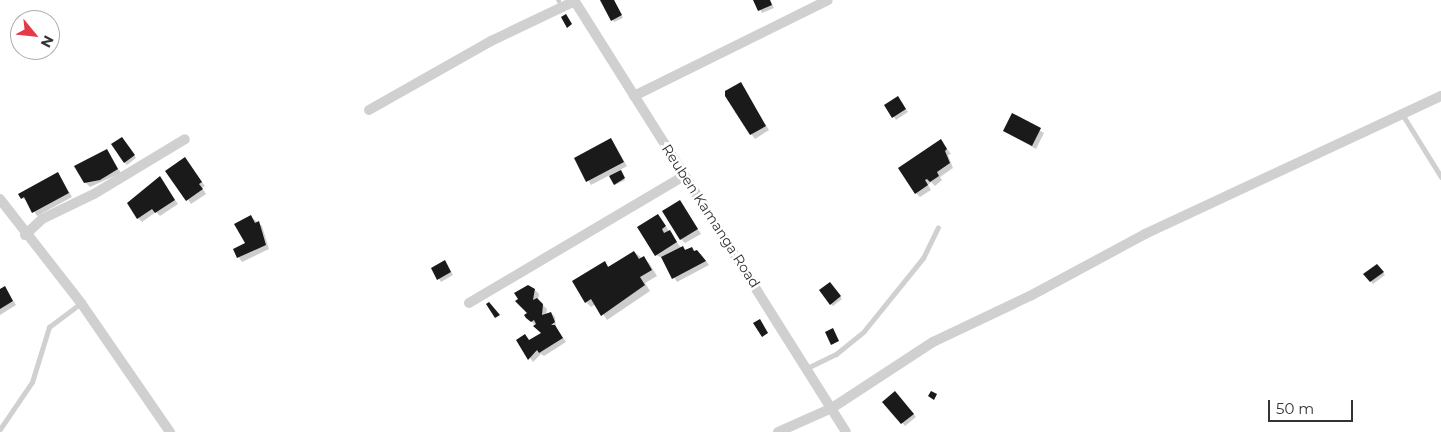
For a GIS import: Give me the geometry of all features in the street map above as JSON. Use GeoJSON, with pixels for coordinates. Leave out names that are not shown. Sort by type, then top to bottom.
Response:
{"type":"FeatureCollection","features":[{"type":"Feature","properties":{"kind":"street"},"geometry":{"type":"LineString","coordinates":[[634,96],[828,0]]}},
{"type":"Feature","properties":{"kind":"street"},"geometry":{"type":"LineString","coordinates":[[369,110],[491,41],[574,1]]}},
{"type":"Feature","properties":{"kind":"street","name":"Reuben Kamanga Road"},"geometry":{"type":"LineString","coordinates":[[574,1],[846,432]]}},
{"type":"Feature","properties":{"kind":"street"},"geometry":{"type":"LineString","coordinates":[[778,432],[832,408],[933,342],[1030,296],[1145,234],[1401,112],[1441,96]]}},
{"type":"Feature","properties":{"kind":"street"},"geometry":{"type":"LineString","coordinates":[[24,234],[42,219],[94,194],[185,139]]}},
{"type":"Feature","properties":{"kind":"street"},"geometry":{"type":"LineString","coordinates":[[469,303],[684,176]]}},
{"type":"Feature","properties":{"kind":"street"},"geometry":{"type":"LineString","coordinates":[[0,198],[24,234],[81,304],[170,432]]}},
{"type":"Feature","properties":{"kind":"lane"},"geometry":{"type":"LineString","coordinates":[[1401,112],[1441,178]]}},
{"type":"Feature","properties":{"kind":"lane"},"geometry":{"type":"LineString","coordinates":[[807,368],[836,354],[864,331],[923,258],[938,227]]}},
{"type":"Feature","properties":{"kind":"lane"},"geometry":{"type":"LineString","coordinates":[[0,429],[32,382],[49,327],[81,304]]}},
{"type":"Feature","properties":{"kind":"building"},"geometry":{"type":"Polygon","coordinates":[[[600,0],[614,0],[622,15],[611,21],[600,0]]]}},
{"type":"Feature","properties":{"kind":"building"},"geometry":{"type":"Polygon","coordinates":[[[753,0],[770,0],[772,5],[758,11],[753,0]]]}},
{"type":"Feature","properties":{"kind":"building"},"geometry":{"type":"Polygon","coordinates":[[[566,14],[572,24],[567,28],[561,17],[566,14]]]}},
{"type":"Feature","properties":{"kind":"building"},"geometry":{"type":"Polygon","coordinates":[[[741,82],[766,126],[750,135],[725,96],[725,91],[741,82]]]}},
{"type":"Feature","properties":{"kind":"building"},"geometry":{"type":"Polygon","coordinates":[[[898,96],[906,109],[892,118],[884,105],[898,96]]]}},
{"type":"Feature","properties":{"kind":"building"},"geometry":{"type":"Polygon","coordinates":[[[1012,113],[1041,128],[1032,146],[1003,131],[1012,113]]]}},
{"type":"Feature","properties":{"kind":"building"},"geometry":{"type":"Polygon","coordinates":[[[122,137],[135,155],[124,163],[111,144],[122,137]]]}},
{"type":"Feature","properties":{"kind":"building"},"geometry":{"type":"Polygon","coordinates":[[[611,138],[624,162],[586,182],[574,158],[611,138]]]}},
{"type":"Feature","properties":{"kind":"building"},"geometry":{"type":"Polygon","coordinates":[[[941,139],[947,149],[945,151],[950,163],[937,172],[939,176],[930,182],[927,179],[925,180],[928,185],[915,194],[898,168],[941,139]]]}},
{"type":"Feature","properties":{"kind":"building"},"geometry":{"type":"Polygon","coordinates":[[[107,149],[118,169],[100,180],[84,183],[74,166],[107,149]]]}},
{"type":"Feature","properties":{"kind":"building"},"geometry":{"type":"Polygon","coordinates":[[[185,157],[202,182],[199,184],[203,189],[186,201],[165,171],[185,157]]]}},
{"type":"Feature","properties":{"kind":"building"},"geometry":{"type":"Polygon","coordinates":[[[621,170],[625,178],[614,185],[609,176],[621,170]]]}},
{"type":"Feature","properties":{"kind":"building"},"geometry":{"type":"Polygon","coordinates":[[[58,172],[69,193],[32,213],[24,197],[21,199],[18,194],[58,172]]]}},
{"type":"Feature","properties":{"kind":"building"},"geometry":{"type":"Polygon","coordinates":[[[160,176],[175,200],[155,213],[152,209],[137,219],[127,203],[160,176]]]}},
{"type":"Feature","properties":{"kind":"building"},"geometry":{"type":"Polygon","coordinates":[[[680,200],[698,229],[680,240],[662,211],[680,200]]]}},
{"type":"Feature","properties":{"kind":"building"},"geometry":{"type":"Polygon","coordinates":[[[658,214],[666,226],[662,229],[664,233],[670,230],[677,242],[655,256],[637,227],[658,214]]]}},
{"type":"Feature","properties":{"kind":"building"},"geometry":{"type":"Polygon","coordinates":[[[251,215],[255,223],[259,221],[266,245],[237,258],[233,249],[245,243],[234,224],[251,215]]]}},
{"type":"Feature","properties":{"kind":"building"},"geometry":{"type":"Polygon","coordinates":[[[683,246],[685,250],[692,247],[694,251],[697,250],[706,261],[672,279],[661,257],[683,246]]]}},
{"type":"Feature","properties":{"kind":"building"},"geometry":{"type":"Polygon","coordinates":[[[634,251],[639,259],[644,256],[652,270],[640,277],[645,285],[601,316],[591,299],[585,303],[572,281],[605,261],[608,267],[634,251]]]}},
{"type":"Feature","properties":{"kind":"building"},"geometry":{"type":"Polygon","coordinates":[[[445,260],[451,272],[437,280],[431,268],[445,260]]]}},
{"type":"Feature","properties":{"kind":"building"},"geometry":{"type":"Polygon","coordinates":[[[1377,264],[1384,272],[1370,282],[1363,274],[1377,264]]]}},
{"type":"Feature","properties":{"kind":"building"},"geometry":{"type":"Polygon","coordinates":[[[830,282],[841,296],[830,305],[819,290],[830,282]]]}},
{"type":"Feature","properties":{"kind":"building"},"geometry":{"type":"Polygon","coordinates":[[[528,285],[535,289],[533,300],[537,298],[543,304],[542,315],[551,312],[555,322],[551,325],[555,325],[563,338],[539,353],[537,350],[528,360],[516,340],[525,334],[529,340],[541,333],[533,326],[536,324],[534,320],[531,322],[526,318],[524,315],[527,313],[515,301],[518,299],[514,293],[528,285]]]}},
{"type":"Feature","properties":{"kind":"building"},"geometry":{"type":"Polygon","coordinates":[[[5,286],[13,301],[0,309],[0,289],[5,286]]]}},
{"type":"Feature","properties":{"kind":"building"},"geometry":{"type":"Polygon","coordinates":[[[489,302],[500,315],[495,318],[486,304],[489,302]]]}},
{"type":"Feature","properties":{"kind":"building"},"geometry":{"type":"Polygon","coordinates":[[[760,319],[768,333],[762,337],[753,323],[760,319]]]}},
{"type":"Feature","properties":{"kind":"building"},"geometry":{"type":"Polygon","coordinates":[[[833,328],[839,341],[831,345],[825,332],[833,328]]]}},
{"type":"Feature","properties":{"kind":"building"},"geometry":{"type":"Polygon","coordinates":[[[895,391],[914,414],[901,424],[882,402],[895,391]]]}},
{"type":"Feature","properties":{"kind":"building"},"geometry":{"type":"Polygon","coordinates":[[[931,391],[937,394],[934,400],[928,396],[931,391]]]}}]}
